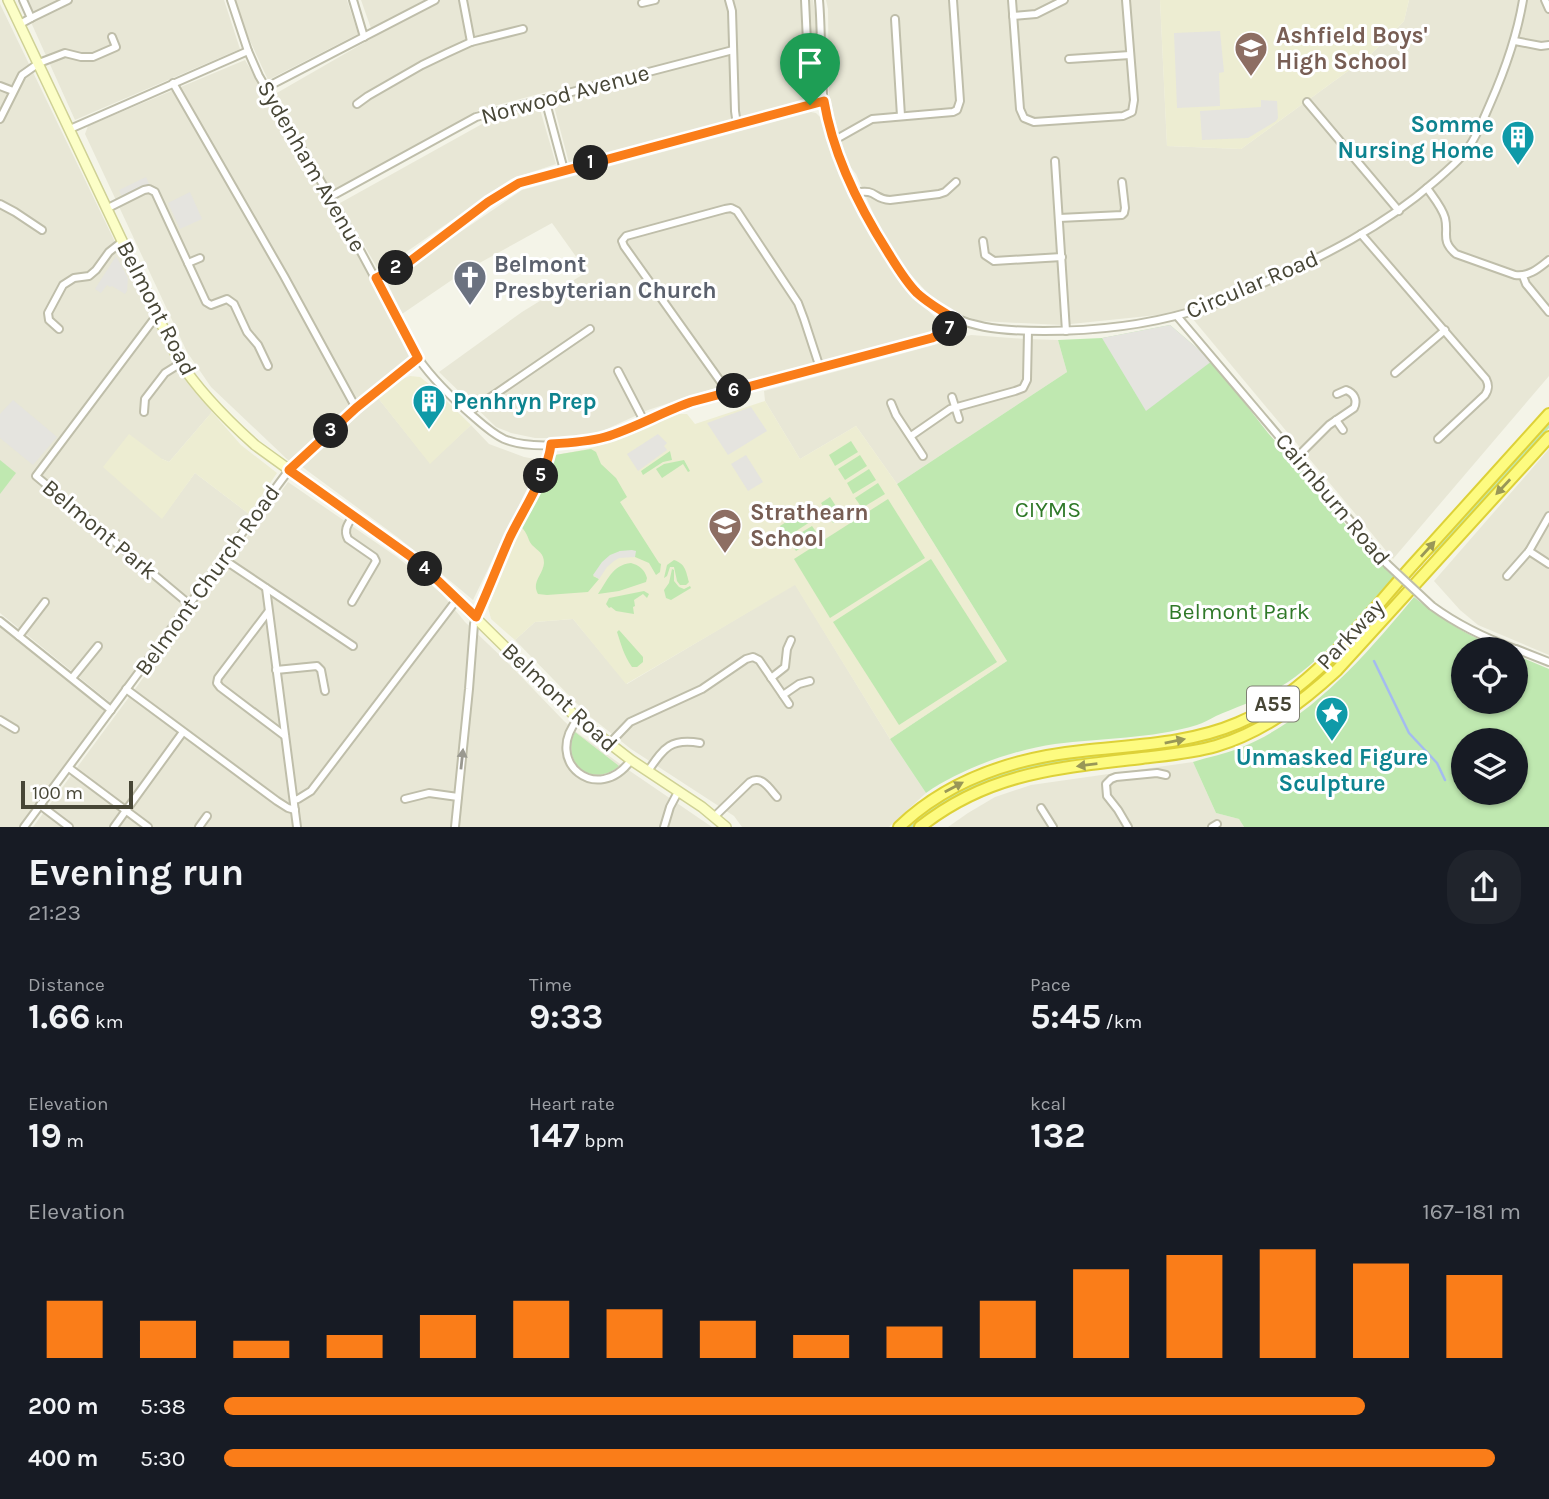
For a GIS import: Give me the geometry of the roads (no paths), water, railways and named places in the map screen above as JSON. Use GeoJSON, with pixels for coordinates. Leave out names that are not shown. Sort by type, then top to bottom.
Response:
{"type":"FeatureCollection","features":[{"type":"Feature","properties":{"kind":"highway","name":"Parkway"},"geometry":{"type":"LineString","coordinates":[[899,827],[940,795],[999,767],[1079,751],[1169,742],[1200,735],[1239,723],[1289,694],[1334,654],[1549,414]]}},
{"type":"Feature","properties":{"kind":"highway","name":"Parkway"},"geometry":{"type":"LineString","coordinates":[[920,827],[965,797],[1023,775],[1079,765],[1192,752],[1232,741],[1272,722],[1309,696],[1337,670],[1549,437]]}},
{"type":"Feature","properties":{"kind":"main road","name":"Belmont Road"},"geometry":{"type":"LineString","coordinates":[[8,0],[157,315],[181,363],[205,395],[235,428],[410,556],[457,598],[578,719],[726,827]]}},
{"type":"Feature","properties":{"kind":"street"},"geometry":{"type":"LineString","coordinates":[[23,0],[31,18]]}},
{"type":"Feature","properties":{"kind":"street"},"geometry":{"type":"LineString","coordinates":[[20,23],[68,0]]}},
{"type":"Feature","properties":{"kind":"street","name":"Sydenham Avenue"},"geometry":{"type":"LineString","coordinates":[[231,0],[248,51],[265,88],[376,278],[418,358],[443,388],[502,438],[516,443],[551,444],[594,440],[691,402],[932,338],[950,329],[957,320]]}},
{"type":"Feature","properties":{"kind":"street"},"geometry":{"type":"LineString","coordinates":[[352,0],[364,37]]}},
{"type":"Feature","properties":{"kind":"street"},"geometry":{"type":"LineString","coordinates":[[265,88],[435,0]]}},
{"type":"Feature","properties":{"kind":"street"},"geometry":{"type":"LineString","coordinates":[[463,0],[471,42]]}},
{"type":"Feature","properties":{"kind":"street"},"geometry":{"type":"LineString","coordinates":[[642,4],[655,0],[657,9]]}},
{"type":"Feature","properties":{"kind":"street"},"geometry":{"type":"LineString","coordinates":[[729,0],[732,12],[737,125]]}},
{"type":"Feature","properties":{"kind":"street"},"geometry":{"type":"LineString","coordinates":[[805,0],[810,105]]}},
{"type":"Feature","properties":{"kind":"street","name":"Circular Road"},"geometry":{"type":"LineString","coordinates":[[819,0],[824,101],[834,141],[854,194],[901,273],[931,305],[957,320],[982,327],[1028,331],[1093,330],[1177,316],[1209,307],[1279,276],[1361,234],[1399,211],[1460,159],[1471,144],[1514,41],[1523,0]]}},
{"type":"Feature","properties":{"kind":"street"},"geometry":{"type":"LineString","coordinates":[[834,141],[872,119],[953,112],[959,106],[953,0]]}},
{"type":"Feature","properties":{"kind":"street"},"geometry":{"type":"LineString","coordinates":[[1012,0],[1020,109],[1024,118],[1030,121],[1086,119],[1132,112],[1135,104],[1126,0]]}},
{"type":"Feature","properties":{"kind":"street"},"geometry":{"type":"LineString","coordinates":[[1013,16],[1036,14],[1063,0]]}},
{"type":"Feature","properties":{"kind":"street"},"geometry":{"type":"LineString","coordinates":[[1545,0],[1549,9]]}},
{"type":"Feature","properties":{"kind":"street"},"geometry":{"type":"LineString","coordinates":[[895,19],[901,116]]}},
{"type":"Feature","properties":{"kind":"street"},"geometry":{"type":"LineString","coordinates":[[357,104],[422,65],[471,42],[523,29]]}},
{"type":"Feature","properties":{"kind":"street"},"geometry":{"type":"LineString","coordinates":[[112,37],[119,57]]}},
{"type":"Feature","properties":{"kind":"street"},"geometry":{"type":"LineString","coordinates":[[1514,41],[1549,45]]}},
{"type":"Feature","properties":{"kind":"street"},"geometry":{"type":"LineString","coordinates":[[0,119],[22,75],[39,63],[65,53],[93,57],[116,47]]}},
{"type":"Feature","properties":{"kind":"street","name":"Norwood Avenue"},"geometry":{"type":"LineString","coordinates":[[330,197],[476,117],[733,50]]}},
{"type":"Feature","properties":{"kind":"street"},"geometry":{"type":"LineString","coordinates":[[70,129],[248,51]]}},
{"type":"Feature","properties":{"kind":"street"},"geometry":{"type":"LineString","coordinates":[[1069,59],[1130,55]]}},
{"type":"Feature","properties":{"kind":"street"},"geometry":{"type":"LineString","coordinates":[[173,83],[356,408]]}},
{"type":"Feature","properties":{"kind":"street"},"geometry":{"type":"LineString","coordinates":[[0,86],[13,91]]}},
{"type":"Feature","properties":{"kind":"street"},"geometry":{"type":"LineString","coordinates":[[545,99],[564,170]]}},
{"type":"Feature","properties":{"kind":"street"},"geometry":{"type":"LineString","coordinates":[[376,278],[409,262],[512,186],[824,101]]}},
{"type":"Feature","properties":{"kind":"street"},"geometry":{"type":"LineString","coordinates":[[1307,102],[1399,211]]}},
{"type":"Feature","properties":{"kind":"street"},"geometry":{"type":"LineString","coordinates":[[1055,161],[1066,331]]}},
{"type":"Feature","properties":{"kind":"street"},"geometry":{"type":"LineString","coordinates":[[854,194],[867,191],[890,200],[939,194],[956,182]]}},
{"type":"Feature","properties":{"kind":"street"},"geometry":{"type":"LineString","coordinates":[[1059,218],[1124,214],[1122,182]]}},
{"type":"Feature","properties":{"kind":"street"},"geometry":{"type":"LineString","coordinates":[[1427,188],[1442,209],[1446,242],[1456,254],[1523,276],[1549,260]]}},
{"type":"Feature","properties":{"kind":"street"},"geometry":{"type":"LineString","coordinates":[[108,208],[144,190],[152,190],[208,304],[227,299],[234,304],[249,336],[258,345],[268,366]]}},
{"type":"Feature","properties":{"kind":"street"},"geometry":{"type":"LineString","coordinates":[[0,204],[42,230]]}},
{"type":"Feature","properties":{"kind":"street"},"geometry":{"type":"LineString","coordinates":[[728,392],[624,246],[623,239],[628,235],[725,209],[737,211],[797,303],[820,368]]}},
{"type":"Feature","properties":{"kind":"street"},"geometry":{"type":"LineString","coordinates":[[1361,234],[1486,379],[1488,390],[1485,395],[1438,439]]}},
{"type":"Feature","properties":{"kind":"street"},"geometry":{"type":"LineString","coordinates":[[59,329],[50,320],[48,313],[63,285],[74,278],[89,276],[109,252],[123,241]]}},
{"type":"Feature","properties":{"kind":"street"},"geometry":{"type":"LineString","coordinates":[[983,241],[985,255],[992,261],[1062,257]]}},
{"type":"Feature","properties":{"kind":"street"},"geometry":{"type":"LineString","coordinates":[[188,263],[200,258]]}},
{"type":"Feature","properties":{"kind":"street"},"geometry":{"type":"LineString","coordinates":[[1523,276],[1526,284],[1549,312]]}},
{"type":"Feature","properties":{"kind":"street","name":"Belmont Park"},"geometry":{"type":"LineString","coordinates":[[157,315],[36,476],[190,604]]}},
{"type":"Feature","properties":{"kind":"street","name":"Cairnburn Road"},"geometry":{"type":"LineString","coordinates":[[1177,316],[1387,564],[1432,606],[1484,637]]}},
{"type":"Feature","properties":{"kind":"street"},"geometry":{"type":"LineString","coordinates":[[469,412],[590,329]]}},
{"type":"Feature","properties":{"kind":"street"},"geometry":{"type":"LineString","coordinates":[[1395,373],[1445,330]]}},
{"type":"Feature","properties":{"kind":"street"},"geometry":{"type":"LineString","coordinates":[[911,436],[947,411],[1023,388],[1027,380],[1028,331]]}},
{"type":"Feature","properties":{"kind":"street","name":"Belmont Church Road"},"geometry":{"type":"LineString","coordinates":[[24,827],[289,470],[356,408],[418,358]]}},
{"type":"Feature","properties":{"kind":"street"},"geometry":{"type":"LineString","coordinates":[[144,412],[145,399],[165,373],[181,363]]}},
{"type":"Feature","properties":{"kind":"street"},"geometry":{"type":"LineString","coordinates":[[618,371],[644,421]]}},
{"type":"Feature","properties":{"kind":"street"},"geometry":{"type":"LineString","coordinates":[[1297,457],[1326,427],[1352,411],[1356,402],[1354,396],[1348,391],[1337,394]]}},
{"type":"Feature","properties":{"kind":"street"},"geometry":{"type":"LineString","coordinates":[[952,397],[959,419]]}},
{"type":"Feature","properties":{"kind":"street"},"geometry":{"type":"LineString","coordinates":[[891,403],[923,456]]}},
{"type":"Feature","properties":{"kind":"street"},"geometry":{"type":"LineString","coordinates":[[1336,420],[1343,430]]}},
{"type":"Feature","properties":{"kind":"street"},"geometry":{"type":"LineString","coordinates":[[454,827],[476,617],[509,538],[545,467],[551,444]]}},
{"type":"Feature","properties":{"kind":"street"},"geometry":{"type":"LineString","coordinates":[[352,602],[376,561],[345,535],[353,516]]}},
{"type":"Feature","properties":{"kind":"street"},"geometry":{"type":"LineString","coordinates":[[1507,576],[1529,551],[1549,516]]}},
{"type":"Feature","properties":{"kind":"street"},"geometry":{"type":"LineString","coordinates":[[1529,551],[1549,564]]}},
{"type":"Feature","properties":{"kind":"street"},"geometry":{"type":"LineString","coordinates":[[223,559],[353,646]]}},
{"type":"Feature","properties":{"kind":"street"},"geometry":{"type":"LineString","coordinates":[[266,588],[297,827]]}},
{"type":"Feature","properties":{"kind":"street"},"geometry":{"type":"LineString","coordinates":[[294,800],[311,790],[457,598]]}},
{"type":"Feature","properties":{"kind":"street"},"geometry":{"type":"LineString","coordinates":[[19,636],[46,602]]}},
{"type":"Feature","properties":{"kind":"street"},"geometry":{"type":"LineString","coordinates":[[268,612],[218,678],[217,683],[285,736]]}},
{"type":"Feature","properties":{"kind":"street"},"geometry":{"type":"LineString","coordinates":[[0,621],[111,710]]}},
{"type":"Feature","properties":{"kind":"street"},"geometry":{"type":"LineString","coordinates":[[771,678],[785,667],[791,640]]}},
{"type":"Feature","properties":{"kind":"street"},"geometry":{"type":"LineString","coordinates":[[72,678],[98,646]]}},
{"type":"Feature","properties":{"kind":"street","name":"Cairnburn Road"},"geometry":{"type":"LineString","coordinates":[[1528,654],[1549,662]]}},
{"type":"Feature","properties":{"kind":"street"},"geometry":{"type":"LineString","coordinates":[[609,744],[630,722],[702,689],[750,657],[757,658],[789,704]]}},
{"type":"Feature","properties":{"kind":"street"},"geometry":{"type":"LineString","coordinates":[[276,670],[317,666],[322,672],[325,691]]}},
{"type":"Feature","properties":{"kind":"street"},"geometry":{"type":"LineString","coordinates":[[783,695],[799,684],[810,681]]}},
{"type":"Feature","properties":{"kind":"street"},"geometry":{"type":"LineString","coordinates":[[127,689],[277,801],[295,810]]}},
{"type":"Feature","properties":{"kind":"street"},"geometry":{"type":"LineString","coordinates":[[578,719],[567,736],[565,749],[570,761],[580,773],[596,780],[608,779],[620,772],[631,760]]}},
{"type":"Feature","properties":{"kind":"street"},"geometry":{"type":"LineString","coordinates":[[0,720],[15,729]]}},
{"type":"Feature","properties":{"kind":"street"},"geometry":{"type":"LineString","coordinates":[[114,827],[183,732]]}},
{"type":"Feature","properties":{"kind":"street"},"geometry":{"type":"LineString","coordinates":[[648,771],[672,744],[681,741],[700,743]]}},
{"type":"Feature","properties":{"kind":"street"},"geometry":{"type":"LineString","coordinates":[[69,768],[148,827]]}},
{"type":"Feature","properties":{"kind":"street"},"geometry":{"type":"LineString","coordinates":[[1128,827],[1107,796],[1106,784],[1116,776],[1157,773],[1166,775]]}},
{"type":"Feature","properties":{"kind":"street"},"geometry":{"type":"LineString","coordinates":[[715,817],[755,779],[761,780],[777,797]]}},
{"type":"Feature","properties":{"kind":"street"},"geometry":{"type":"LineString","coordinates":[[664,827],[678,792]]}},
{"type":"Feature","properties":{"kind":"street"},"geometry":{"type":"LineString","coordinates":[[405,799],[429,793],[458,797]]}},
{"type":"Feature","properties":{"kind":"street"},"geometry":{"type":"LineString","coordinates":[[40,806],[69,827]]}},
{"type":"Feature","properties":{"kind":"street"},"geometry":{"type":"LineString","coordinates":[[1041,808],[1053,827]]}},
{"type":"Feature","properties":{"kind":"street"},"geometry":{"type":"LineString","coordinates":[[199,827],[207,816]]}},
{"type":"Feature","properties":{"kind":"waterway"},"geometry":{"type":"LineString","coordinates":[[1374,661],[1409,733],[1437,763],[1445,780]]}},
{"type":"Feature","properties":{"kind":"place","name":"Ashfield Boys' High School"},"geometry":{"type":"Point","coordinates":[1251,78]}},
{"type":"Feature","properties":{"kind":"place","name":"Somme Nursing Home"},"geometry":{"type":"Point","coordinates":[1518,167]}},
{"type":"Feature","properties":{"kind":"place","name":"Belmont Presbyterian Church"},"geometry":{"type":"Point","coordinates":[470,307]}},
{"type":"Feature","properties":{"kind":"place","name":"Penhryn Prep"},"geometry":{"type":"Point","coordinates":[429,431]}},
{"type":"Feature","properties":{"kind":"place","name":"Strathearn School"},"geometry":{"type":"Point","coordinates":[725,555]}},
{"type":"Feature","properties":{"kind":"place","name":"Unmasked Figure Sculpture"},"geometry":{"type":"Point","coordinates":[1332,743]}},
{"type":"Feature","properties":{"kind":"park label","name":"CIYMS"},"geometry":{"type":"Point","coordinates":[1048,509]}}]}
